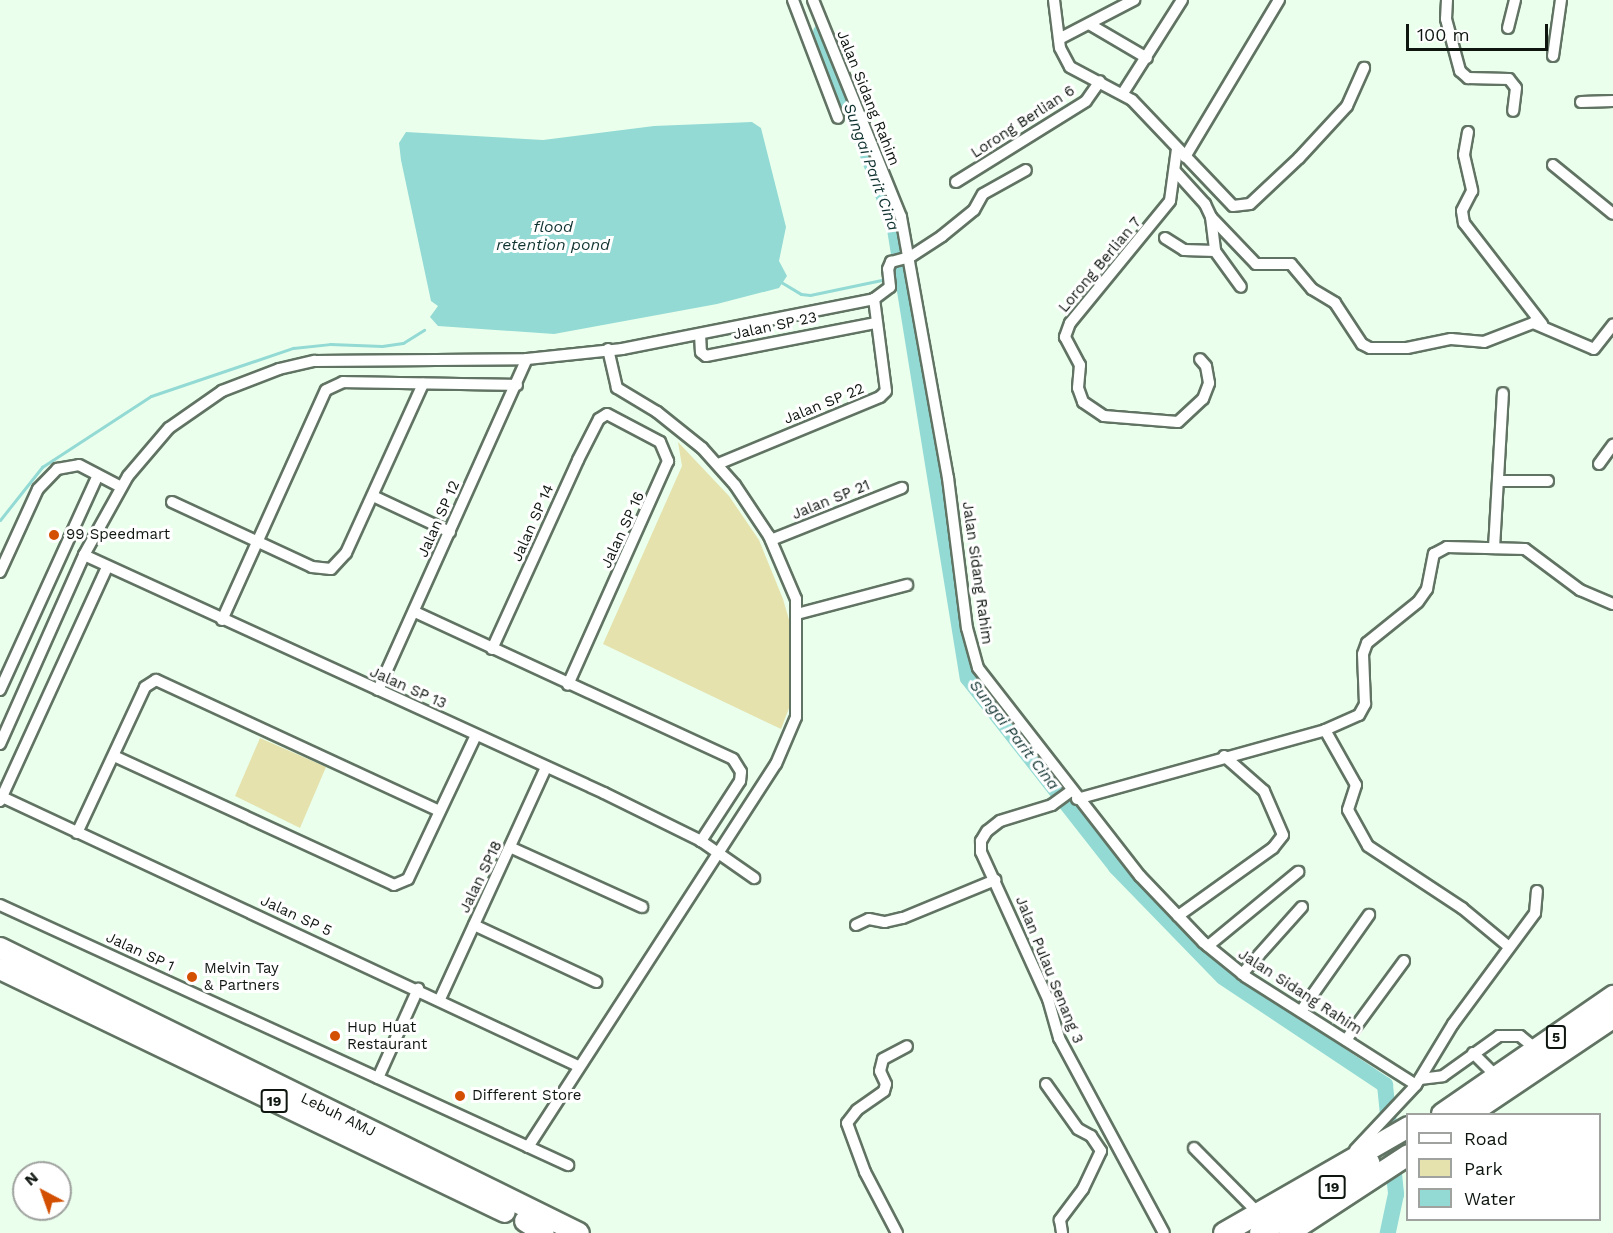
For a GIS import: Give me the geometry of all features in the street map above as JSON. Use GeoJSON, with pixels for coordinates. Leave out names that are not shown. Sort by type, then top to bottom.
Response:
{"type":"FeatureCollection","features":[{"type":"Feature","properties":{"kind":"highway","name":"Lebuh AMJ"},"geometry":{"type":"LineString","coordinates":[[0,948],[528,1216]]}},
{"type":"Feature","properties":{"kind":"highway","name":"Lebuh AMJ"},"geometry":{"type":"LineString","coordinates":[[0,969],[528,1216],[579,1233]]}},
{"type":"Feature","properties":{"kind":"highway","name":"5"},"geometry":{"type":"LineString","coordinates":[[1471,1113],[1537,1050],[1613,996]]}},
{"type":"Feature","properties":{"kind":"highway","name":"5"},"geometry":{"type":"LineString","coordinates":[[1444,1113],[1503,1082],[1613,1018]]}},
{"type":"Feature","properties":{"kind":"highway"},"geometry":{"type":"LineString","coordinates":[[1432,1113],[1503,1082]]}},
{"type":"Feature","properties":{"kind":"highway"},"geometry":{"type":"LineString","coordinates":[[1479,1113],[1503,1082]]}},
{"type":"Feature","properties":{"kind":"highway"},"geometry":{"type":"LineString","coordinates":[[1224,1233],[1337,1168],[1396,1152]]}},
{"type":"Feature","properties":{"kind":"highway"},"geometry":{"type":"LineString","coordinates":[[1310,1233],[1396,1152]]}},
{"type":"Feature","properties":{"kind":"highway","name":"19"},"geometry":{"type":"LineString","coordinates":[[1260,1233],[1285,1227],[1396,1152]]}},
{"type":"Feature","properties":{"kind":"highway"},"geometry":{"type":"LineString","coordinates":[[528,1216],[546,1233]]}},
{"type":"Feature","properties":{"kind":"highway"},"geometry":{"type":"LineString","coordinates":[[528,1216],[590,1233]]}},
{"type":"Feature","properties":{"kind":"street"},"geometry":{"type":"LineString","coordinates":[[793,0],[838,118]]}},
{"type":"Feature","properties":{"kind":"street","name":"Jalan Sidang Rahim"},"geometry":{"type":"LineString","coordinates":[[813,0],[902,218],[948,478],[971,647],[978,668],[1068,796],[1178,916],[1208,945],[1242,974],[1346,1040],[1418,1082]]}},
{"type":"Feature","properties":{"kind":"street"},"geometry":{"type":"LineString","coordinates":[[1054,0],[1059,39],[1064,59],[1070,67],[1123,93],[1233,206],[1250,204],[1347,106],[1364,68]]}},
{"type":"Feature","properties":{"kind":"street"},"geometry":{"type":"LineString","coordinates":[[1059,39],[1134,0]]}},
{"type":"Feature","properties":{"kind":"street"},"geometry":{"type":"LineString","coordinates":[[1123,93],[1182,0]]}},
{"type":"Feature","properties":{"kind":"street"},"geometry":{"type":"LineString","coordinates":[[1185,158],[1279,0]]}},
{"type":"Feature","properties":{"kind":"street"},"geometry":{"type":"LineString","coordinates":[[1447,0],[1446,18],[1460,71],[1468,78],[1509,79],[1516,88],[1514,111]]}},
{"type":"Feature","properties":{"kind":"street"},"geometry":{"type":"LineString","coordinates":[[1508,28],[1515,0]]}},
{"type":"Feature","properties":{"kind":"street"},"geometry":{"type":"LineString","coordinates":[[1553,56],[1561,0]]}},
{"type":"Feature","properties":{"kind":"street"},"geometry":{"type":"LineString","coordinates":[[1089,24],[1147,58]]}},
{"type":"Feature","properties":{"kind":"street","name":"Lorong Berlian 6"},"geometry":{"type":"LineString","coordinates":[[956,182],[1086,101],[1100,81]]}},
{"type":"Feature","properties":{"kind":"street"},"geometry":{"type":"LineString","coordinates":[[1581,102],[1613,101]]}},
{"type":"Feature","properties":{"kind":"street"},"geometry":{"type":"LineString","coordinates":[[1467,132],[1464,155],[1472,191],[1462,211],[1464,223],[1542,324],[1589,350],[1600,346],[1613,325]]}},
{"type":"Feature","properties":{"kind":"street","name":"Lorong Berlian 7"},"geometry":{"type":"LineString","coordinates":[[1177,149],[1174,155],[1176,171],[1170,201],[1070,323],[1066,343],[1080,365],[1078,388],[1083,402],[1104,416],[1178,422],[1203,399],[1209,383],[1209,373],[1200,359]]}},
{"type":"Feature","properties":{"kind":"street"},"geometry":{"type":"LineString","coordinates":[[1553,165],[1613,214]]}},
{"type":"Feature","properties":{"kind":"street"},"geometry":{"type":"LineString","coordinates":[[0,744],[84,555],[121,487],[153,444],[186,414],[222,392],[279,369],[334,359],[527,359],[700,334],[874,299],[890,287],[888,265],[893,260],[908,257],[962,222],[983,194],[1026,170]]}},
{"type":"Feature","properties":{"kind":"street"},"geometry":{"type":"LineString","coordinates":[[1176,171],[1211,218],[1256,264],[1291,264],[1312,289],[1335,303],[1362,344],[1370,348],[1407,348],[1451,339],[1484,342],[1524,324],[1542,324]]}},
{"type":"Feature","properties":{"kind":"street"},"geometry":{"type":"LineString","coordinates":[[1211,218],[1215,251],[1241,287]]}},
{"type":"Feature","properties":{"kind":"street"},"geometry":{"type":"LineString","coordinates":[[1165,238],[1184,250],[1215,251]]}},
{"type":"Feature","properties":{"kind":"street","name":"Jalan SP 22"},"geometry":{"type":"LineString","coordinates":[[718,464],[880,397],[888,384],[875,323],[874,299]]}},
{"type":"Feature","properties":{"kind":"street","name":"Jalan SP 23"},"geometry":{"type":"LineString","coordinates":[[700,334],[700,352],[706,356],[875,323]]}},
{"type":"Feature","properties":{"kind":"street"},"geometry":{"type":"LineString","coordinates":[[528,1147],[790,739],[798,694],[796,599],[771,540],[718,464],[657,412],[617,388],[608,349]]}},
{"type":"Feature","properties":{"kind":"street","name":"Jalan SP 12"},"geometry":{"type":"LineString","coordinates":[[378,690],[527,359]]}},
{"type":"Feature","properties":{"kind":"street"},"geometry":{"type":"LineString","coordinates":[[222,620],[326,390],[344,382],[516,385]]}},
{"type":"Feature","properties":{"kind":"street"},"geometry":{"type":"LineString","coordinates":[[172,502],[312,567],[331,569],[346,553],[423,384]]}},
{"type":"Feature","properties":{"kind":"street"},"geometry":{"type":"LineString","coordinates":[[1503,393],[1501,481],[1494,548],[1525,549],[1580,590],[1613,604]]}},
{"type":"Feature","properties":{"kind":"street","name":"Jalan SP 14"},"geometry":{"type":"LineString","coordinates":[[492,649],[578,460],[599,419],[607,414]]}},
{"type":"Feature","properties":{"kind":"street","name":"Jalan SP 16"},"geometry":{"type":"LineString","coordinates":[[568,685],[669,461],[660,442],[607,414]]}},
{"type":"Feature","properties":{"kind":"street"},"geometry":{"type":"LineString","coordinates":[[1599,464],[1613,445]]}},
{"type":"Feature","properties":{"kind":"street"},"geometry":{"type":"LineString","coordinates":[[0,572],[38,489],[49,475],[72,465],[98,474],[121,487]]}},
{"type":"Feature","properties":{"kind":"street"},"geometry":{"type":"LineString","coordinates":[[0,690],[98,474]]}},
{"type":"Feature","properties":{"kind":"street"},"geometry":{"type":"LineString","coordinates":[[1501,481],[1548,481]]}},
{"type":"Feature","properties":{"kind":"street","name":"Jalan SP 21"},"geometry":{"type":"LineString","coordinates":[[771,540],[902,488]]}},
{"type":"Feature","properties":{"kind":"street"},"geometry":{"type":"LineString","coordinates":[[373,496],[450,532]]}},
{"type":"Feature","properties":{"kind":"street","name":"Jalan Pulau Senang 3"},"geometry":{"type":"LineString","coordinates":[[1164,1233],[1059,1038],[1048,999],[981,852],[981,842],[987,831],[1000,820],[1068,796],[1325,730],[1364,710],[1363,654],[1367,643],[1418,602],[1427,589],[1434,554],[1447,547],[1494,548]]}},
{"type":"Feature","properties":{"kind":"street","name":"Jalan SP 13"},"geometry":{"type":"LineString","coordinates":[[84,555],[546,767],[701,841],[754,878]]}},
{"type":"Feature","properties":{"kind":"street"},"geometry":{"type":"LineString","coordinates":[[1,798],[107,567]]}},
{"type":"Feature","properties":{"kind":"street"},"geometry":{"type":"LineString","coordinates":[[797,614],[907,585]]}},
{"type":"Feature","properties":{"kind":"street"},"geometry":{"type":"LineString","coordinates":[[415,612],[568,685],[725,754],[738,765],[740,781],[701,841]]}},
{"type":"Feature","properties":{"kind":"street"},"geometry":{"type":"LineString","coordinates":[[78,833],[145,687],[156,680],[439,811]]}},
{"type":"Feature","properties":{"kind":"street"},"geometry":{"type":"LineString","coordinates":[[1325,730],[1356,785],[1348,810],[1368,846],[1462,908],[1508,946]]}},
{"type":"Feature","properties":{"kind":"street"},"geometry":{"type":"LineString","coordinates":[[114,756],[394,885],[408,879],[476,735]]}},
{"type":"Feature","properties":{"kind":"street"},"geometry":{"type":"LineString","coordinates":[[1178,916],[1273,848],[1283,835],[1264,791],[1224,756]]}},
{"type":"Feature","properties":{"kind":"street","name":"Jalan SP18"},"geometry":{"type":"LineString","coordinates":[[440,999],[512,848],[546,767]]}},
{"type":"Feature","properties":{"kind":"street","name":"Jalan SP 5"},"geometry":{"type":"LineString","coordinates":[[1,798],[440,999],[578,1066]]}},
{"type":"Feature","properties":{"kind":"street"},"geometry":{"type":"LineString","coordinates":[[512,848],[642,907]]}},
{"type":"Feature","properties":{"kind":"street"},"geometry":{"type":"LineString","coordinates":[[1208,945],[1298,872]]}},
{"type":"Feature","properties":{"kind":"street"},"geometry":{"type":"LineString","coordinates":[[856,925],[869,919],[885,922],[903,918],[995,880]]}},
{"type":"Feature","properties":{"kind":"street"},"geometry":{"type":"LineString","coordinates":[[1396,1152],[1406,1097],[1508,946],[1535,913],[1537,891]]}},
{"type":"Feature","properties":{"kind":"street","name":"Jalan SP 1"},"geometry":{"type":"LineString","coordinates":[[0,906],[568,1165]]}},
{"type":"Feature","properties":{"kind":"street"},"geometry":{"type":"LineString","coordinates":[[1242,974],[1302,907]]}},
{"type":"Feature","properties":{"kind":"street"},"geometry":{"type":"LineString","coordinates":[[1301,1011],[1369,915]]}},
{"type":"Feature","properties":{"kind":"street"},"geometry":{"type":"LineString","coordinates":[[474,925],[596,982]]}},
{"type":"Feature","properties":{"kind":"street"},"geometry":{"type":"LineString","coordinates":[[1346,1040],[1404,961]]}},
{"type":"Feature","properties":{"kind":"street"},"geometry":{"type":"LineString","coordinates":[[378,1078],[418,989]]}},
{"type":"Feature","properties":{"kind":"street"},"geometry":{"type":"LineString","coordinates":[[1418,1082],[1443,1076],[1499,1036],[1510,1034],[1520,1036],[1537,1050]]}},
{"type":"Feature","properties":{"kind":"street"},"geometry":{"type":"LineString","coordinates":[[897,1233],[865,1172],[847,1123],[857,1110],[884,1091],[886,1084],[880,1071],[883,1059],[907,1046]]}},
{"type":"Feature","properties":{"kind":"street"},"geometry":{"type":"LineString","coordinates":[[1473,1053],[1503,1082]]}},
{"type":"Feature","properties":{"kind":"street"},"geometry":{"type":"LineString","coordinates":[[1046,1084],[1078,1129],[1091,1136],[1101,1151],[1083,1190],[1060,1220],[1062,1233]]}},
{"type":"Feature","properties":{"kind":"street"},"geometry":{"type":"LineString","coordinates":[[1194,1148],[1258,1213]]}},
{"type":"Feature","properties":{"kind":"green space"},"geometry":{"type":"Polygon","coordinates":[[[678,442],[729,496],[759,540],[783,599],[794,637],[789,708],[781,729],[603,644],[682,466],[678,442]]]}},
{"type":"Feature","properties":{"kind":"green space"},"geometry":{"type":"Polygon","coordinates":[[[260,738],[326,767],[300,828],[235,796],[260,738]]]}},
{"type":"Feature","properties":{"kind":"water","name":"flood retention pond"},"geometry":{"type":"Polygon","coordinates":[[[752,122],[761,128],[786,227],[779,261],[787,276],[779,288],[717,304],[554,334],[438,326],[430,317],[438,306],[431,301],[401,160],[399,143],[406,132],[543,140],[654,126],[752,122]]]}},
{"type":"Feature","properties":{"kind":"waterway","name":"Sungai Parit Cina"},"geometry":{"type":"LineString","coordinates":[[821,32],[894,223],[968,678],[1116,867],[1223,977],[1385,1085],[1396,1194],[1388,1233]]}},
{"type":"Feature","properties":{"kind":"waterway"},"geometry":{"type":"LineString","coordinates":[[781,282],[801,294],[810,295],[886,279]]}},
{"type":"Feature","properties":{"kind":"waterway"},"geometry":{"type":"LineString","coordinates":[[0,520],[42,467],[151,396],[293,348],[330,344],[382,346],[403,343],[424,330]]}},
{"type":"Feature","properties":{"kind":"place","name":"99 Speedmart"},"geometry":{"type":"Point","coordinates":[54,535]}},
{"type":"Feature","properties":{"kind":"place","name":"Melvin Tay & Partners"},"geometry":{"type":"Point","coordinates":[192,977]}},
{"type":"Feature","properties":{"kind":"place","name":"Hup Huat Restaurant"},"geometry":{"type":"Point","coordinates":[335,1036]}},
{"type":"Feature","properties":{"kind":"place","name":"Different Store"},"geometry":{"type":"Point","coordinates":[460,1096]}}]}
